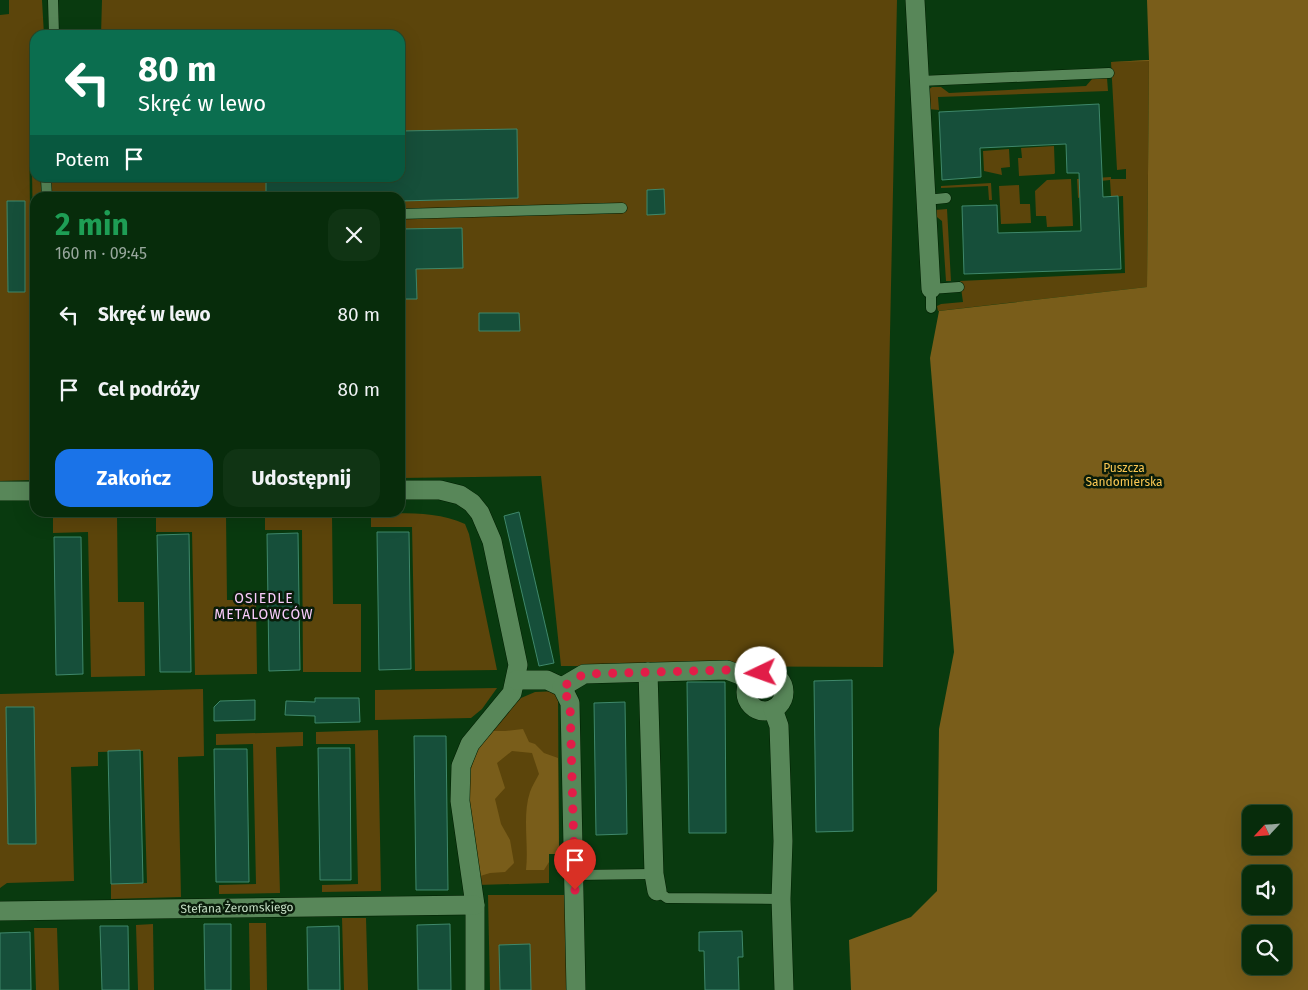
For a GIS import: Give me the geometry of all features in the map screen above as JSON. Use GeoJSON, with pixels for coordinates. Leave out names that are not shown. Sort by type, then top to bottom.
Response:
{"type":"FeatureCollection","features":[{"type":"Feature","properties":{"kind":"street"},"geometry":{"type":"LineString","coordinates":[[915,0],[931,288]]}},
{"type":"Feature","properties":{"kind":"street"},"geometry":{"type":"LineString","coordinates":[[405,490],[440,490],[460,495],[472,503],[480,513],[492,541],[518,665],[512,693],[470,744],[461,766],[460,801],[475,905],[475,990]]}},
{"type":"Feature","properties":{"kind":"street"},"geometry":{"type":"LineString","coordinates":[[0,491],[30,491]]}},
{"type":"Feature","properties":{"kind":"street"},"geometry":{"type":"LineString","coordinates":[[562,687],[584,674],[727,670],[751,679]]}},
{"type":"Feature","properties":{"kind":"street"},"geometry":{"type":"LineString","coordinates":[[648,672],[655,883]]}},
{"type":"Feature","properties":{"kind":"street"},"geometry":{"type":"LineString","coordinates":[[767,673],[773,675],[782,683],[784,695],[778,706],[773,709],[760,711],[750,704],[746,691],[751,679],[756,675],[767,673]]}},
{"type":"Feature","properties":{"kind":"street"},"geometry":{"type":"LineString","coordinates":[[516,680],[547,680],[562,687],[570,703],[576,990]]}},
{"type":"Feature","properties":{"kind":"street"},"geometry":{"type":"LineString","coordinates":[[773,709],[779,726],[783,841],[781,899],[784,990]]}},
{"type":"Feature","properties":{"kind":"street","name":"Stefana Żeromskiego"},"geometry":{"type":"LineString","coordinates":[[0,911],[475,905]]}},
{"type":"Feature","properties":{"kind":"lane"},"geometry":{"type":"LineString","coordinates":[[53,0],[54,30]]}},
{"type":"Feature","properties":{"kind":"lane"},"geometry":{"type":"LineString","coordinates":[[920,81],[1109,73]]}},
{"type":"Feature","properties":{"kind":"lane"},"geometry":{"type":"LineString","coordinates":[[926,200],[946,198]]}},
{"type":"Feature","properties":{"kind":"lane"},"geometry":{"type":"LineString","coordinates":[[405,214],[622,208]]}},
{"type":"Feature","properties":{"kind":"lane"},"geometry":{"type":"LineString","coordinates":[[932,308],[931,288],[959,287]]}},
{"type":"Feature","properties":{"kind":"lane"},"geometry":{"type":"LineString","coordinates":[[574,875],[655,883],[667,898],[781,899]]}},
{"type":"Feature","properties":{"kind":"shaded area"},"geometry":{"type":"Polygon","coordinates":[[[9,0],[42,0],[44,30],[30,30],[30,480],[0,481],[0,15],[9,14],[9,0]]]}},
{"type":"Feature","properties":{"kind":"shaded area"},"geometry":{"type":"Polygon","coordinates":[[[102,0],[897,0],[883,667],[561,666],[541,476],[405,478],[405,192],[32,192],[32,182],[405,182],[405,30],[101,30],[102,0]]]}},
{"type":"Feature","properties":{"kind":"shaded area"},"geometry":{"type":"Polygon","coordinates":[[[1149,60],[1147,287],[938,311],[937,306],[941,304],[963,302],[960,281],[1125,273],[1123,196],[1111,197],[1110,180],[1081,183],[1081,197],[1078,198],[1077,179],[1111,177],[1111,179],[1126,179],[1126,169],[1117,170],[1111,62],[1149,60]]]}},
{"type":"Feature","properties":{"kind":"shaded area"},"geometry":{"type":"Polygon","coordinates":[[[1107,78],[1108,91],[938,97],[939,110],[928,109],[928,90],[932,87],[941,87],[949,93],[1086,86],[1092,79],[1107,78]]]}},
{"type":"Feature","properties":{"kind":"shaded area"},"geometry":{"type":"Polygon","coordinates":[[[1054,146],[1054,174],[1019,176],[1018,158],[1022,158],[1021,148],[1054,146]]]}},
{"type":"Feature","properties":{"kind":"shaded area"},"geometry":{"type":"Polygon","coordinates":[[[1009,149],[1010,167],[1001,168],[1002,175],[984,171],[983,151],[1009,149]]]}},
{"type":"Feature","properties":{"kind":"shaded area"},"geometry":{"type":"Polygon","coordinates":[[[1071,179],[1073,226],[1047,227],[1046,216],[1036,216],[1035,191],[1047,180],[1071,179]]]}},
{"type":"Feature","properties":{"kind":"shaded area"},"geometry":{"type":"Polygon","coordinates":[[[991,183],[992,200],[989,200],[988,186],[941,188],[941,186],[991,183]]]}},
{"type":"Feature","properties":{"kind":"shaded area"},"geometry":{"type":"Polygon","coordinates":[[[1019,185],[1020,204],[1030,204],[1031,223],[1001,224],[999,186],[1019,185]]]}},
{"type":"Feature","properties":{"kind":"shaded area"},"geometry":{"type":"Polygon","coordinates":[[[947,209],[951,281],[946,281],[942,221],[933,214],[935,210],[947,209]]]}},
{"type":"Feature","properties":{"kind":"shaded area"},"geometry":{"type":"Polygon","coordinates":[[[405,513],[442,517],[465,524],[469,534],[497,670],[415,671],[412,527],[371,527],[371,517],[405,517],[405,513]]]}},
{"type":"Feature","properties":{"kind":"shaded area"},"geometry":{"type":"Polygon","coordinates":[[[53,517],[117,517],[118,602],[144,602],[145,676],[91,677],[88,532],[53,533],[53,517]]]}},
{"type":"Feature","properties":{"kind":"shaded area"},"geometry":{"type":"Polygon","coordinates":[[[156,517],[226,517],[227,600],[256,600],[257,674],[195,675],[192,532],[156,532],[156,517]]]}},
{"type":"Feature","properties":{"kind":"shaded area"},"geometry":{"type":"Polygon","coordinates":[[[265,517],[332,517],[333,604],[361,604],[361,672],[303,672],[302,530],[265,530],[265,517]]]}},
{"type":"Feature","properties":{"kind":"shaded area"},"geometry":{"type":"Polygon","coordinates":[[[497,688],[482,709],[471,718],[375,720],[375,690],[497,688]]]}},
{"type":"Feature","properties":{"kind":"shaded area"},"geometry":{"type":"Polygon","coordinates":[[[203,689],[204,756],[178,757],[181,897],[111,899],[111,884],[147,883],[143,751],[98,752],[98,766],[71,767],[74,881],[7,883],[0,888],[0,694],[203,689]]]}},
{"type":"Feature","properties":{"kind":"shaded area"},"geometry":{"type":"Polygon","coordinates":[[[558,691],[559,854],[549,854],[549,883],[478,885],[470,768],[481,741],[521,698],[535,692],[558,691]]]}},
{"type":"Feature","properties":{"kind":"shaded area"},"geometry":{"type":"Polygon","coordinates":[[[378,730],[381,891],[322,892],[322,885],[358,884],[355,744],[316,744],[316,732],[378,730]]]}},
{"type":"Feature","properties":{"kind":"shaded area"},"geometry":{"type":"Polygon","coordinates":[[[303,732],[303,746],[276,747],[280,893],[219,894],[219,885],[256,884],[253,744],[216,745],[216,734],[303,732]]]}},
{"type":"Feature","properties":{"kind":"shaded area"},"geometry":{"type":"Polygon","coordinates":[[[488,895],[565,895],[567,990],[490,990],[488,895]]]}},
{"type":"Feature","properties":{"kind":"shaded area"},"geometry":{"type":"Polygon","coordinates":[[[342,918],[366,918],[368,990],[344,990],[342,918]]]}},
{"type":"Feature","properties":{"kind":"shaded area"},"geometry":{"type":"Polygon","coordinates":[[[249,923],[266,923],[267,990],[250,990],[249,923]]]}},
{"type":"Feature","properties":{"kind":"shaded area"},"geometry":{"type":"Polygon","coordinates":[[[153,924],[154,990],[138,990],[136,925],[153,924]]]}},
{"type":"Feature","properties":{"kind":"shaded area"},"geometry":{"type":"Polygon","coordinates":[[[34,928],[57,928],[59,990],[36,990],[34,928]]]}},
{"type":"Feature","properties":{"kind":"green space","name":"Puszcza Sandomierska"},"geometry":{"type":"Polygon","coordinates":[[[1147,0],[1308,0],[1308,990],[851,990],[849,940],[911,917],[937,891],[939,729],[954,652],[930,358],[939,311],[1147,287],[1149,61],[1111,62],[1149,60],[1147,0]]]}},
{"type":"Feature","properties":{"kind":"green space"},"geometry":{"type":"Polygon","coordinates":[[[523,729],[529,742],[535,744],[544,753],[558,758],[559,854],[549,854],[549,862],[544,870],[526,870],[526,811],[531,790],[539,774],[532,753],[512,751],[497,763],[505,788],[495,799],[501,824],[510,840],[514,863],[505,872],[490,873],[477,877],[468,801],[472,764],[479,747],[490,731],[523,729]]]}},
{"type":"Feature","properties":{"kind":"building"},"geometry":{"type":"Polygon","coordinates":[[[1099,104],[1103,197],[1118,196],[1121,269],[964,274],[962,206],[997,205],[998,233],[1081,231],[1079,173],[1067,173],[1066,144],[980,148],[981,177],[942,180],[939,112],[1099,104]]]}},
{"type":"Feature","properties":{"kind":"building"},"geometry":{"type":"Polygon","coordinates":[[[517,129],[518,198],[405,201],[405,192],[266,192],[266,182],[405,182],[405,131],[517,129]]]}},
{"type":"Feature","properties":{"kind":"building"},"geometry":{"type":"Polygon","coordinates":[[[664,189],[665,214],[647,215],[647,190],[664,189]]]}},
{"type":"Feature","properties":{"kind":"building"},"geometry":{"type":"Polygon","coordinates":[[[7,201],[25,201],[25,292],[8,292],[7,201]]]}},
{"type":"Feature","properties":{"kind":"building"},"geometry":{"type":"Polygon","coordinates":[[[462,228],[463,268],[416,269],[417,299],[405,299],[405,229],[462,228]]]}},
{"type":"Feature","properties":{"kind":"building"},"geometry":{"type":"Polygon","coordinates":[[[479,313],[519,313],[520,331],[479,331],[479,313]]]}},
{"type":"Feature","properties":{"kind":"building"},"geometry":{"type":"Polygon","coordinates":[[[519,512],[554,663],[539,666],[504,516],[519,512]]]}},
{"type":"Feature","properties":{"kind":"building"},"geometry":{"type":"Polygon","coordinates":[[[377,532],[409,532],[411,669],[379,670],[377,532]]]}},
{"type":"Feature","properties":{"kind":"building"},"geometry":{"type":"Polygon","coordinates":[[[298,533],[300,670],[269,671],[267,534],[298,533]]]}},
{"type":"Feature","properties":{"kind":"building"},"geometry":{"type":"Polygon","coordinates":[[[189,534],[191,672],[160,672],[157,535],[189,534]]]}},
{"type":"Feature","properties":{"kind":"building"},"geometry":{"type":"Polygon","coordinates":[[[54,537],[81,537],[83,674],[56,675],[54,537]]]}},
{"type":"Feature","properties":{"kind":"building"},"geometry":{"type":"Polygon","coordinates":[[[852,680],[853,831],[816,832],[814,681],[852,680]]]}},
{"type":"Feature","properties":{"kind":"building"},"geometry":{"type":"Polygon","coordinates":[[[687,682],[725,682],[726,833],[689,833],[687,682]]]}},
{"type":"Feature","properties":{"kind":"building"},"geometry":{"type":"Polygon","coordinates":[[[315,698],[359,698],[360,722],[315,723],[315,716],[285,715],[286,701],[315,702],[315,698]]]}},
{"type":"Feature","properties":{"kind":"building"},"geometry":{"type":"Polygon","coordinates":[[[255,700],[255,720],[214,721],[214,707],[220,701],[255,700]]]}},
{"type":"Feature","properties":{"kind":"building"},"geometry":{"type":"Polygon","coordinates":[[[625,702],[627,834],[596,835],[594,703],[625,702]]]}},
{"type":"Feature","properties":{"kind":"building"},"geometry":{"type":"Polygon","coordinates":[[[6,707],[34,707],[36,844],[8,844],[6,707]]]}},
{"type":"Feature","properties":{"kind":"building"},"geometry":{"type":"Polygon","coordinates":[[[414,736],[446,736],[448,890],[416,890],[414,736]]]}},
{"type":"Feature","properties":{"kind":"building"},"geometry":{"type":"Polygon","coordinates":[[[318,748],[350,748],[351,880],[320,880],[318,748]]]}},
{"type":"Feature","properties":{"kind":"building"},"geometry":{"type":"Polygon","coordinates":[[[214,749],[247,749],[249,882],[216,882],[214,749]]]}},
{"type":"Feature","properties":{"kind":"building"},"geometry":{"type":"Polygon","coordinates":[[[140,750],[143,883],[111,884],[108,751],[140,750]]]}},
{"type":"Feature","properties":{"kind":"building"},"geometry":{"type":"Polygon","coordinates":[[[204,924],[231,924],[231,990],[205,990],[204,924]]]}},
{"type":"Feature","properties":{"kind":"building"},"geometry":{"type":"Polygon","coordinates":[[[450,924],[451,990],[418,990],[417,925],[450,924]]]}},
{"type":"Feature","properties":{"kind":"building"},"geometry":{"type":"Polygon","coordinates":[[[100,926],[128,926],[129,990],[102,990],[100,926]]]}},
{"type":"Feature","properties":{"kind":"building"},"geometry":{"type":"Polygon","coordinates":[[[339,926],[340,990],[308,990],[307,927],[339,926]]]}},
{"type":"Feature","properties":{"kind":"building"},"geometry":{"type":"Polygon","coordinates":[[[742,931],[743,957],[738,957],[739,990],[705,990],[704,951],[699,951],[699,932],[742,931]]]}},
{"type":"Feature","properties":{"kind":"building"},"geometry":{"type":"Polygon","coordinates":[[[30,932],[31,990],[0,990],[0,933],[30,932]]]}},
{"type":"Feature","properties":{"kind":"building"},"geometry":{"type":"Polygon","coordinates":[[[530,944],[531,990],[500,990],[499,945],[530,944]]]}},
{"type":"Feature","properties":{"kind":"district","name":"OSIEDLE METALOWCÓW"},"geometry":{"type":"Point","coordinates":[264,606]}},
{"type":"Feature","properties":{"kind":"route"},"geometry":{"type":"LineString","coordinates":[[575,890],[570,703],[562,687],[584,674],[727,670],[751,679],[761,673]]}}]}
